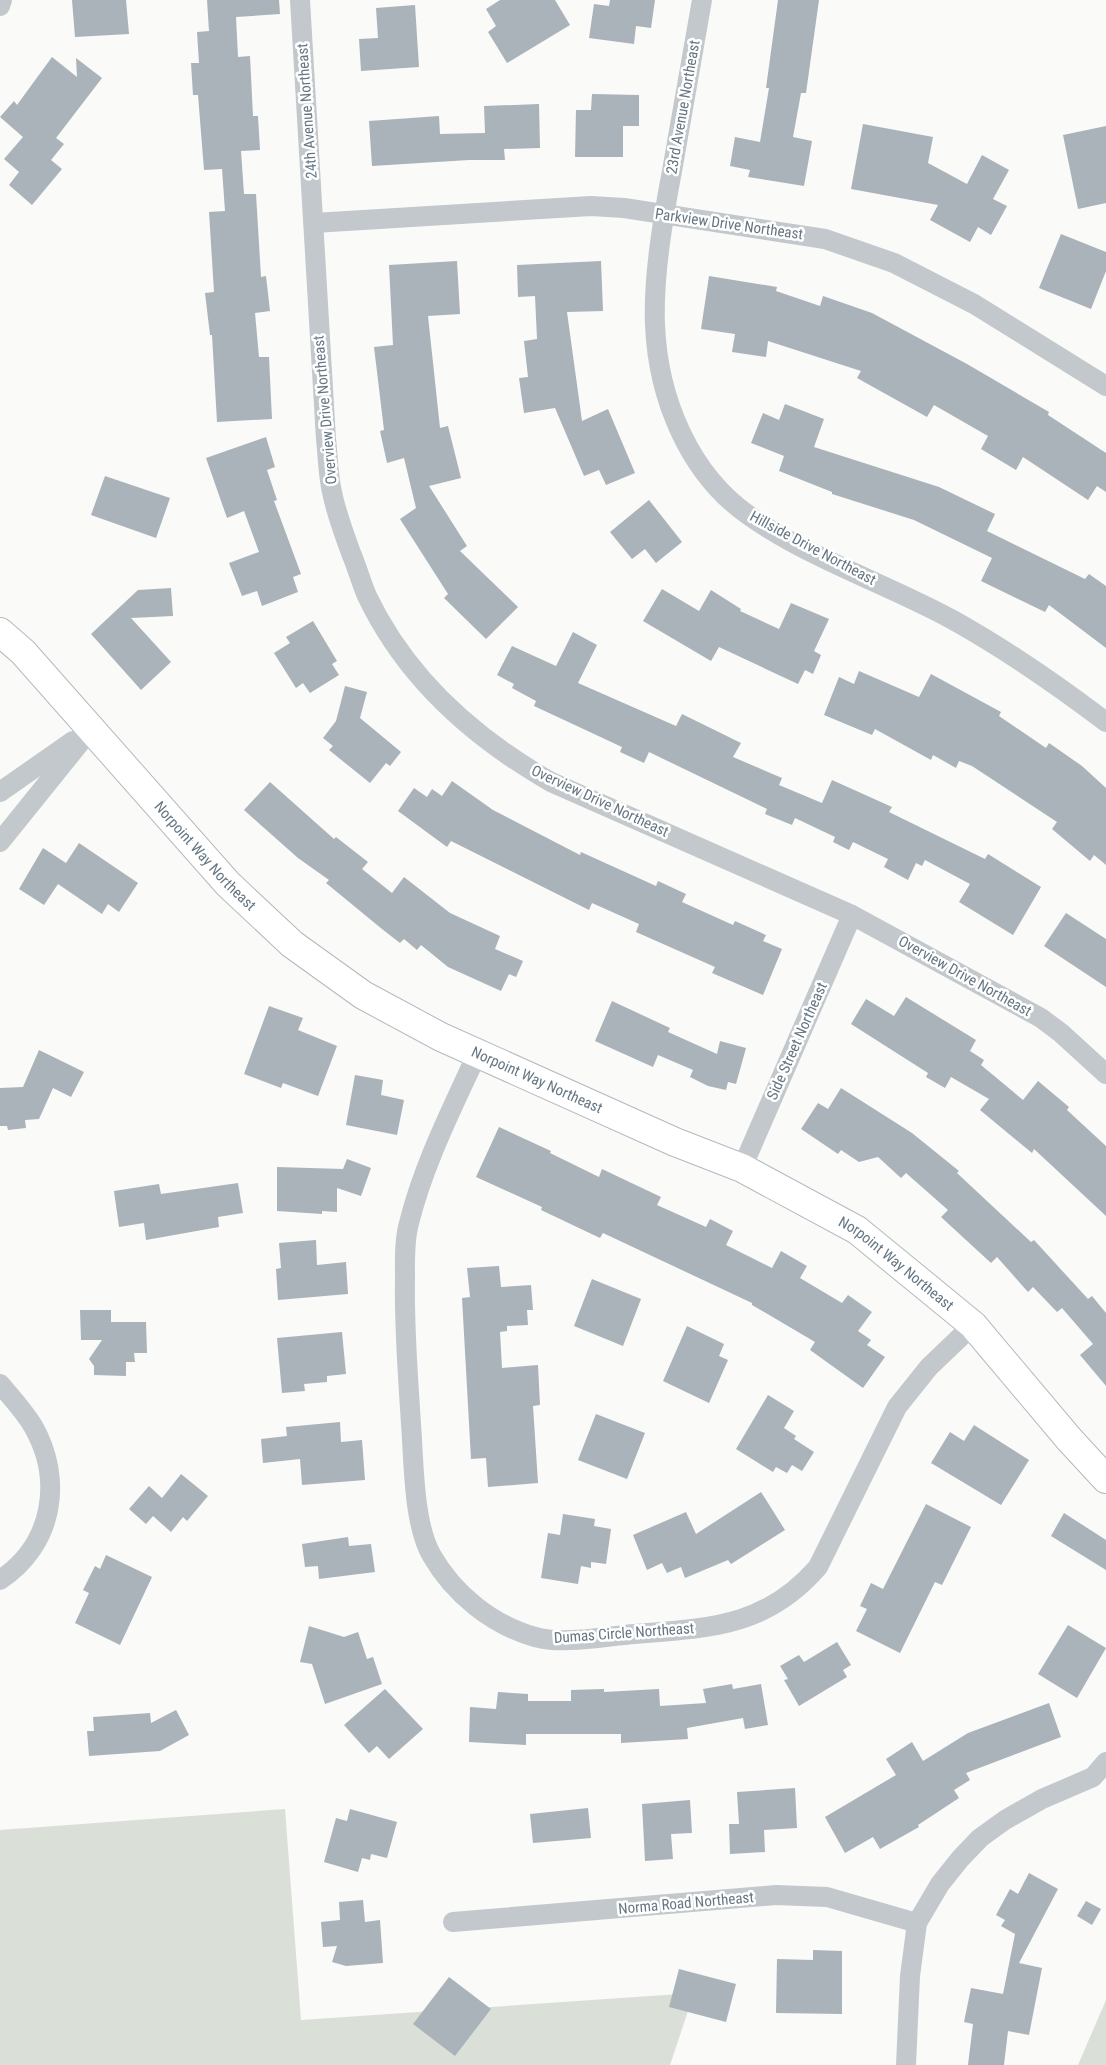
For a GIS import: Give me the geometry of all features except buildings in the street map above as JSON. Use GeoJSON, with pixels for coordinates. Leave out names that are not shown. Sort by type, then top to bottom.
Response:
{"type":"FeatureCollection","features":[{"type":"Feature","properties":{"kind":"street"},"geometry":{"type":"LineString","coordinates":[[0,6],[2,0]]}},
{"type":"Feature","properties":{"kind":"street","name":"24th Avenue Northeast"},"geometry":{"type":"LineString","coordinates":[[300,0],[314,223]]}},
{"type":"Feature","properties":{"kind":"street","name":"23rd Avenue Northeast"},"geometry":{"type":"LineString","coordinates":[[664,215],[702,0]]}},
{"type":"Feature","properties":{"kind":"street","name":"Parkview Drive Northeast"},"geometry":{"type":"LineString","coordinates":[[314,223],[591,206],[624,208],[825,239],[894,263],[974,304],[1105,384]]}},
{"type":"Feature","properties":{"kind":"street","name":"Hillside Drive Northeast"},"geometry":{"type":"LineString","coordinates":[[664,215],[655,325],[662,379],[670,408],[683,440],[715,485],[750,516],[771,530],[952,619],[1059,686],[1106,722]]}},
{"type":"Feature","properties":{"kind":"street","name":"Overview Drive Northeast"},"geometry":{"type":"LineString","coordinates":[[314,223],[325,429],[331,490],[340,522],[367,595],[400,652],[419,678],[441,701],[502,752],[551,782],[852,915],[1041,1018],[1061,1033],[1106,1074]]}},
{"type":"Feature","properties":{"kind":"street","name":"Norpoint Way Northeast"},"geometry":{"type":"LineString","coordinates":[[0,632],[23,652],[228,884],[292,944],[363,995],[441,1037],[675,1142],[742,1168],[857,1230],[973,1325],[1068,1439],[1106,1479]]}},
{"type":"Feature","properties":{"kind":"street"},"geometry":{"type":"LineString","coordinates":[[0,792],[91,729]]}},
{"type":"Feature","properties":{"kind":"street"},"geometry":{"type":"LineString","coordinates":[[0,842],[91,729]]}},
{"type":"Feature","properties":{"kind":"street","name":"Side Street Northeast"},"geometry":{"type":"LineString","coordinates":[[742,1168],[852,915]]}},
{"type":"Feature","properties":{"kind":"street","name":"Dumas Circle Northeast"},"geometry":{"type":"LineString","coordinates":[[477,1054],[428,1161],[408,1225],[404,1328],[418,1505],[424,1537],[431,1554],[451,1584],[487,1615],[515,1630],[537,1638],[564,1639],[711,1626],[756,1615],[781,1602],[804,1584],[818,1567],[897,1407],[929,1367],[973,1325]]}},
{"type":"Feature","properties":{"kind":"street"},"geometry":{"type":"LineString","coordinates":[[0,1384],[33,1425],[39,1438],[50,1476],[52,1495],[49,1512],[33,1547],[22,1563],[0,1580]]}},
{"type":"Feature","properties":{"kind":"street"},"geometry":{"type":"LineString","coordinates":[[906,2065],[910,1976],[917,1923],[945,1878],[980,1838],[1042,1799],[1093,1777],[1106,1762]]}},
{"type":"Feature","properties":{"kind":"street","name":"Norma Road Northeast"},"geometry":{"type":"LineString","coordinates":[[453,1922],[776,1895],[810,1895],[827,1897],[917,1923]]}},
{"type":"Feature","properties":{"kind":"shaded area"},"geometry":{"type":"Polygon","coordinates":[[[285,1809],[301,2020],[694,1993],[670,2065],[0,2065],[0,1830],[285,1809]]]}},
{"type":"Feature","properties":{"kind":"shaded area"},"geometry":{"type":"Polygon","coordinates":[[[1106,2000],[1106,2065],[1078,2065],[1106,2000]]]}}]}
